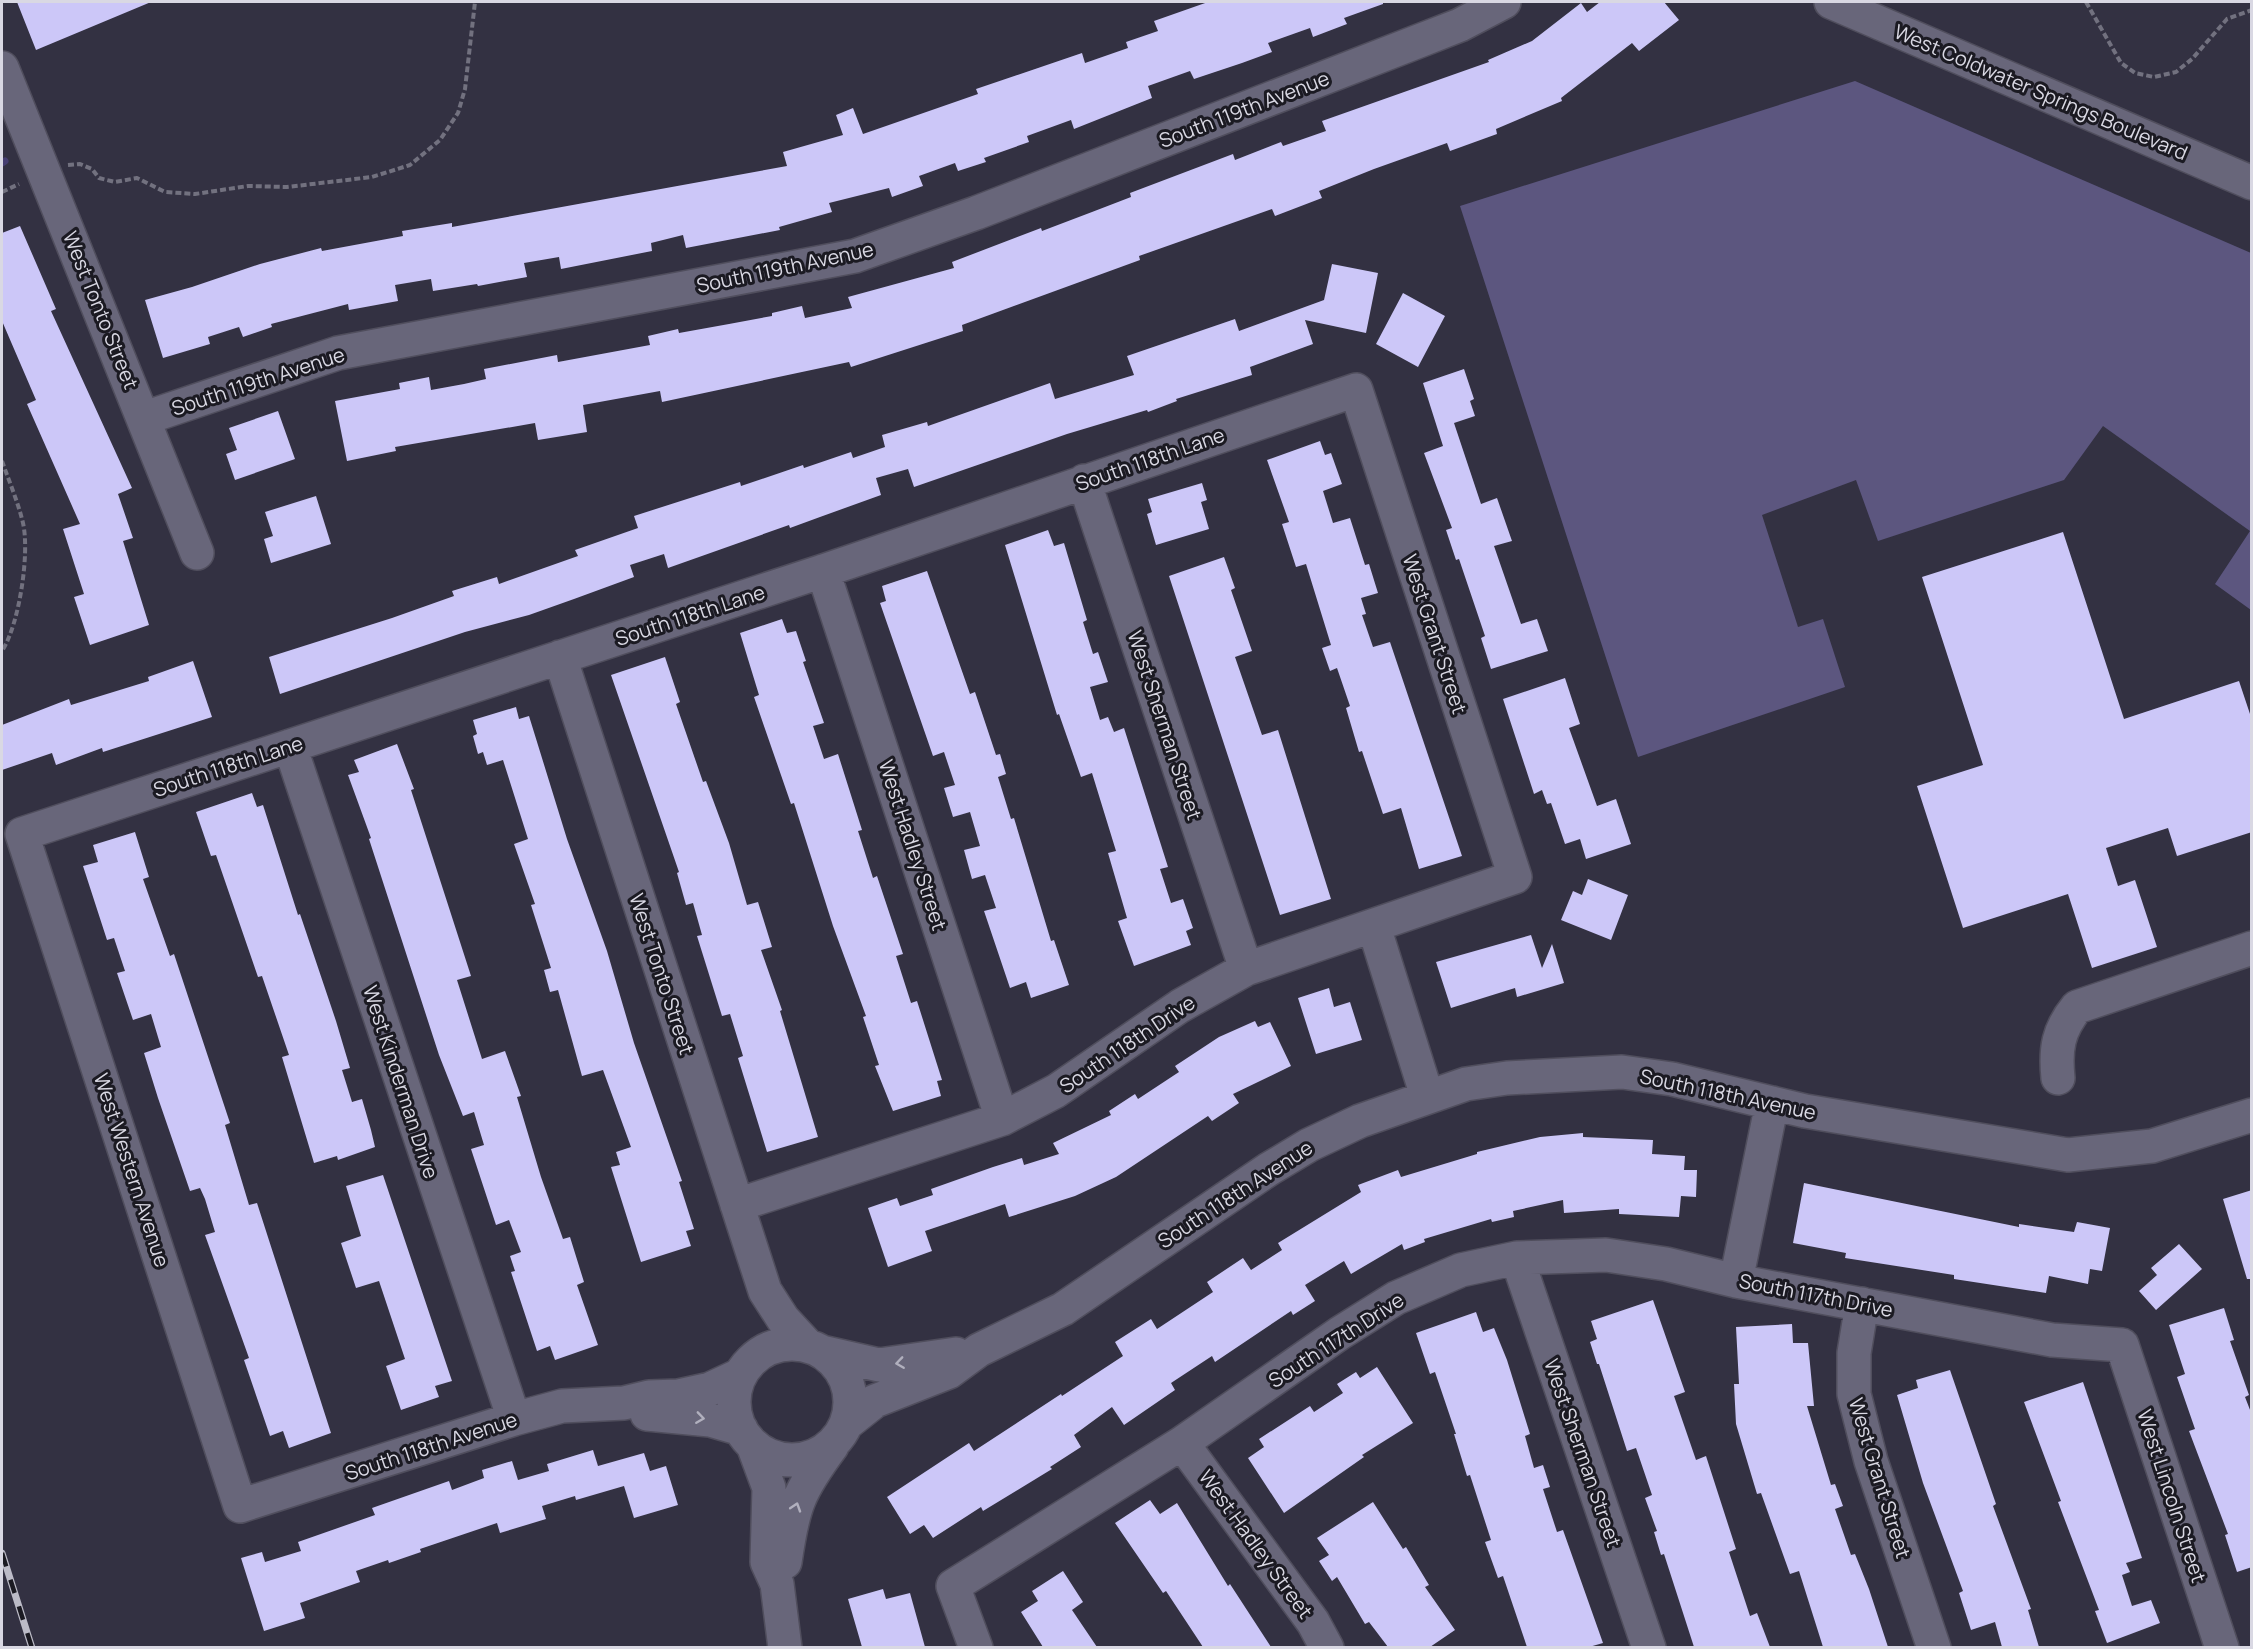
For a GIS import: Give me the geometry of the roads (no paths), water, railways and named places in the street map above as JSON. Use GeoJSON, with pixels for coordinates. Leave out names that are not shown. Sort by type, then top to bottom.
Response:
{"type":"FeatureCollection","features":[{"type":"Feature","properties":{"kind":"street","name":"South 119th Avenue"},"geometry":{"type":"LineString","coordinates":[[145,418],[338,353],[855,256],[976,213],[1460,25],[1504,2]]}},
{"type":"Feature","properties":{"kind":"street","name":"West Coldwater Springs Boulevard"},"geometry":{"type":"LineString","coordinates":[[1831,2],[2252,183]]}},
{"type":"Feature","properties":{"kind":"street","name":"West Tonto Street"},"geometry":{"type":"LineString","coordinates":[[2,68],[145,418],[197,553]]}},
{"type":"Feature","properties":{"kind":"street","name":"South 118th Lane"},"geometry":{"type":"LineString","coordinates":[[22,834],[823,571],[1356,390]]}},
{"type":"Feature","properties":{"kind":"street","name":"West Grant Street"},"geometry":{"type":"LineString","coordinates":[[1356,390],[1515,878]]}},
{"type":"Feature","properties":{"kind":"street","name":"West Sherman Street"},"geometry":{"type":"LineString","coordinates":[[1084,481],[1246,969]]}},
{"type":"Feature","properties":{"kind":"street","name":"West Hadley Street"},"geometry":{"type":"LineString","coordinates":[[823,571],[1002,1119]]}},
{"type":"Feature","properties":{"kind":"street","name":"West Tonto Street"},"geometry":{"type":"LineString","coordinates":[[560,657],[765,1291],[783,1319],[814,1348]]}},
{"type":"Feature","properties":{"kind":"street","name":"West Kinderman Drive"},"geometry":{"type":"LineString","coordinates":[[290,746],[514,1419]]}},
{"type":"Feature","properties":{"kind":"street","name":"West Western Avenue"},"geometry":{"type":"LineString","coordinates":[[22,834],[240,1506]]}},
{"type":"Feature","properties":{"kind":"street","name":"South 118th Drive"},"geometry":{"type":"LineString","coordinates":[[737,1205],[1002,1119],[1056,1091],[1180,1006],[1246,969],[1515,878]]}},
{"type":"Feature","properties":{"kind":"street"},"geometry":{"type":"LineString","coordinates":[[1374,927],[1427,1096]]}},
{"type":"Feature","properties":{"kind":"street"},"geometry":{"type":"LineString","coordinates":[[2058,1078],[2056,1057],[2063,1023],[2077,1007],[2252,948]]}},
{"type":"Feature","properties":{"kind":"street","name":"South 118th Avenue"},"geometry":{"type":"LineString","coordinates":[[840,1433],[875,1401],[949,1372],[979,1350],[1063,1309],[1269,1169],[1309,1145],[1360,1121],[1466,1084],[1507,1078],[1622,1072],[1672,1079],[1805,1111],[2068,1155],[2152,1146],[2252,1115]]}},
{"type":"Feature","properties":{"kind":"street"},"geometry":{"type":"LineString","coordinates":[[1736,1281],[1772,1103]]}},
{"type":"Feature","properties":{"kind":"street","name":"South 117th Drive"},"geometry":{"type":"LineString","coordinates":[[976,1647],[953,1586],[1182,1443],[1340,1333],[1396,1298],[1461,1270],[1517,1258],[1606,1255],[1666,1264],[1736,1281],[2052,1340],[2122,1345]]}},
{"type":"Feature","properties":{"kind":"street","name":"West Sherman Street"},"geometry":{"type":"LineString","coordinates":[[1517,1258],[1649,1647]]}},
{"type":"Feature","properties":{"kind":"street","name":"West Tonto Street"},"geometry":{"type":"LineString","coordinates":[[746,1368],[762,1330],[765,1291]]}},
{"type":"Feature","properties":{"kind":"street","name":"West Grant Street"},"geometry":{"type":"LineString","coordinates":[[1862,1304],[1854,1353],[1854,1394],[1871,1461],[1934,1647]]}},
{"type":"Feature","properties":{"kind":"street"},"geometry":{"type":"LineString","coordinates":[[777,1584],[785,1562],[791,1522],[805,1483],[840,1433],[850,1408],[849,1392],[844,1376],[835,1362],[814,1348],[787,1344],[768,1349],[746,1368],[735,1393],[735,1412],[769,1488],[767,1562],[777,1584],[785,1647]]}},
{"type":"Feature","properties":{"kind":"street","name":"West Lincoln Street"},"geometry":{"type":"LineString","coordinates":[[2122,1345],[2222,1647]]}},
{"type":"Feature","properties":{"kind":"street","name":"South 118th Avenue"},"geometry":{"type":"LineString","coordinates":[[814,1348],[879,1365],[979,1350]]}},
{"type":"Feature","properties":{"kind":"street","name":"South 118th Avenue"},"geometry":{"type":"LineString","coordinates":[[240,1506],[514,1419],[562,1406],[624,1403],[648,1397],[696,1393],[746,1368]]}},
{"type":"Feature","properties":{"kind":"street","name":"South 118th Avenue"},"geometry":{"type":"LineString","coordinates":[[624,1403],[643,1414],[710,1420],[747,1437]]}},
{"type":"Feature","properties":{"kind":"street"},"geometry":{"type":"LineString","coordinates":[[747,1437],[768,1454],[785,1460],[803,1459],[820,1453],[840,1433]]}},
{"type":"Feature","properties":{"kind":"street","name":"West Hadley Street"},"geometry":{"type":"LineString","coordinates":[[1182,1443],[1327,1647]]}},
{"type":"Feature","properties":{"kind":"railway"},"geometry":{"type":"LineString","coordinates":[[2,1553],[32,1648]]}}]}
